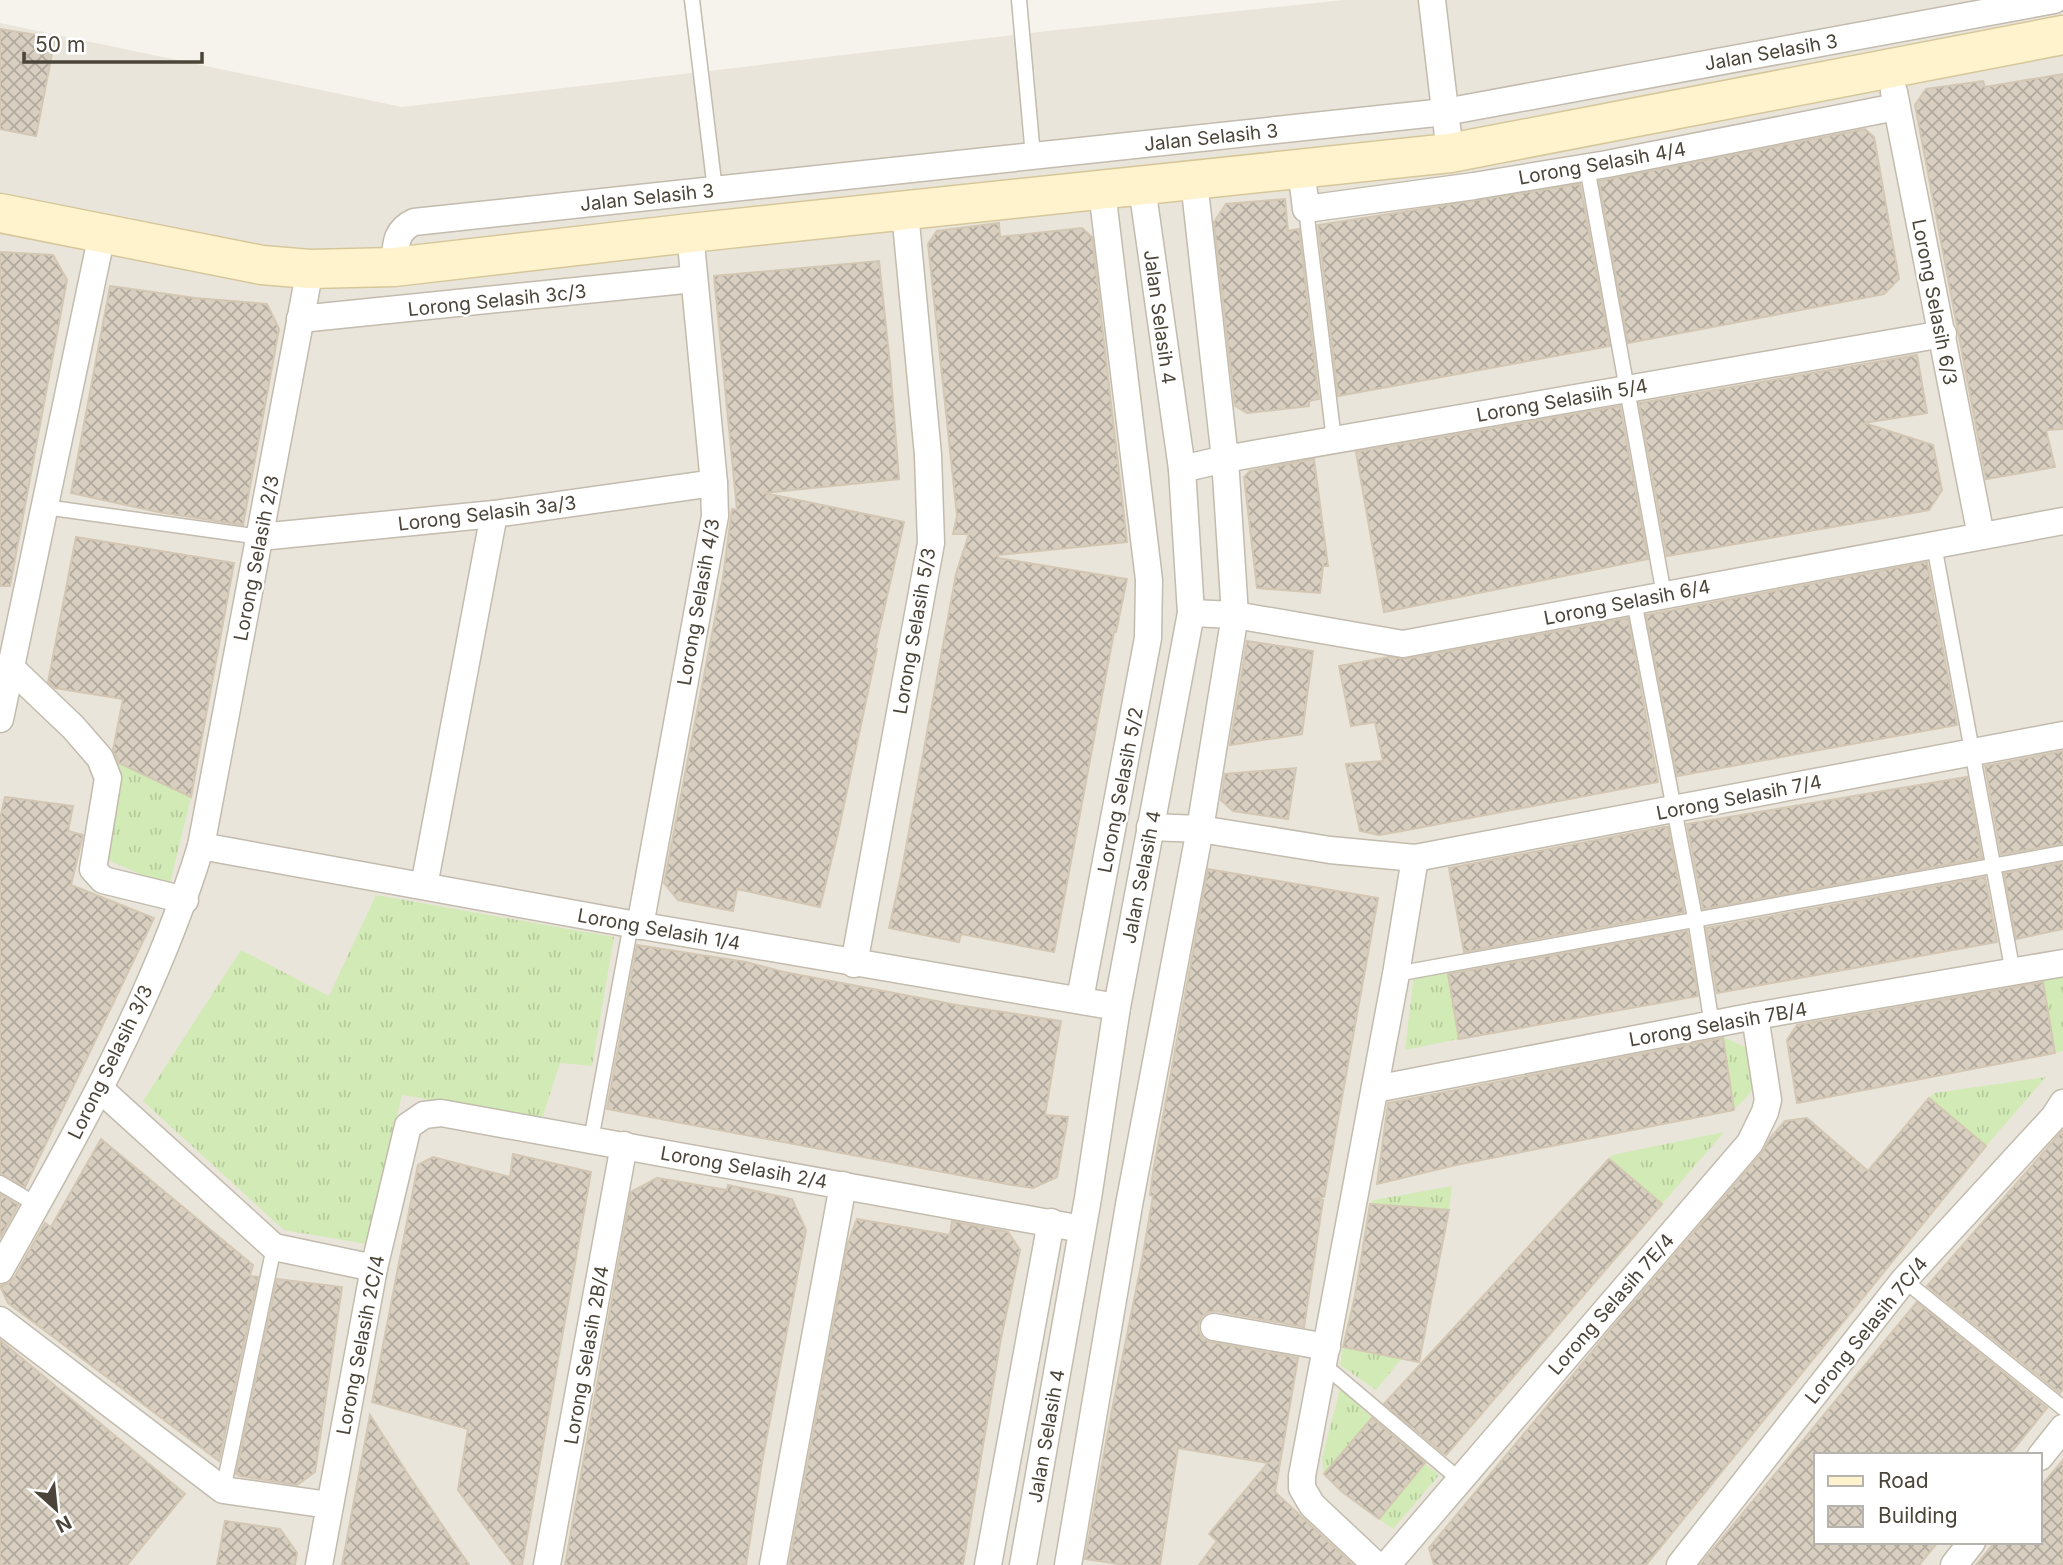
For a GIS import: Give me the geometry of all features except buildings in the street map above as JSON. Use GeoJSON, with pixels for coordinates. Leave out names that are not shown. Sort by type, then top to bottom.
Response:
{"type":"FeatureCollection","features":[{"type":"Feature","properties":{"kind":"street"},"geometry":{"type":"LineString","coordinates":[[1432,0],[1450,153]]}},
{"type":"Feature","properties":{"kind":"street","name":"Jalan Selasih 3"},"geometry":{"type":"LineString","coordinates":[[394,267],[397,235],[405,226],[414,222],[1445,112],[2054,0]]}},
{"type":"Feature","properties":{"kind":"street","name":"Jalan Selasih 3"},"geometry":{"type":"LineString","coordinates":[[0,213],[262,265],[310,269],[394,267],[1450,153],[2063,35]]}},
{"type":"Feature","properties":{"kind":"street","name":"Lorong Selasih 6/3"},"geometry":{"type":"LineString","coordinates":[[1892,67],[1896,107],[1981,536]]}},
{"type":"Feature","properties":{"kind":"street","name":"Lorong Selasih 4/4"},"geometry":{"type":"LineString","coordinates":[[1306,209],[1587,167],[1896,107]]}},
{"type":"Feature","properties":{"kind":"street"},"geometry":{"type":"LineString","coordinates":[[1300,168],[1306,209]]}},
{"type":"Feature","properties":{"kind":"street"},"geometry":{"type":"LineString","coordinates":[[1068,1565],[1129,1205],[1200,829],[1235,615],[1225,459],[1195,181]]}},
{"type":"Feature","properties":{"kind":"street","name":"Jalan Selasih 4"},"geometry":{"type":"LineString","coordinates":[[1023,1565],[1088,1198],[1117,1007],[1191,613],[1182,469],[1142,187]]}},
{"type":"Feature","properties":{"kind":"street","name":"Lorong Selasih 5/2"},"geometry":{"type":"LineString","coordinates":[[1080,999],[1149,638],[1149,580],[1102,191]]}},
{"type":"Feature","properties":{"kind":"street","name":"Lorong Selasih 5/3"},"geometry":{"type":"LineString","coordinates":[[854,964],[931,543],[928,455],[905,212]]}},
{"type":"Feature","properties":{"kind":"street","name":"Lorong Selasih 4/3"},"geometry":{"type":"LineString","coordinates":[[636,925],[715,516],[690,233]]}},
{"type":"Feature","properties":{"kind":"street"},"geometry":{"type":"LineString","coordinates":[[0,719],[102,234]]}},
{"type":"Feature","properties":{"kind":"street","name":"Lorong Selasih 2/3"},"geometry":{"type":"LineString","coordinates":[[201,846],[310,269]]}},
{"type":"Feature","properties":{"kind":"street","name":"Lorong Selasih 3c/3"},"geometry":{"type":"LineString","coordinates":[[300,318],[694,279]]}},
{"type":"Feature","properties":{"kind":"street","name":"Lorong Selasiih 5/4"},"geometry":{"type":"LineString","coordinates":[[1182,469],[1225,459],[1943,334]]}},
{"type":"Feature","properties":{"kind":"street","name":"Lorong Selasih 3a/3"},"geometry":{"type":"LineString","coordinates":[[260,537],[494,514],[714,483]]}},
{"type":"Feature","properties":{"kind":"street"},"geometry":{"type":"LineString","coordinates":[[424,886],[494,514]]}},
{"type":"Feature","properties":{"kind":"street","name":"Lorong Selasih 6/4"},"geometry":{"type":"LineString","coordinates":[[1191,613],[1235,615],[1403,644],[2063,521]]}},
{"type":"Feature","properties":{"kind":"street"},"geometry":{"type":"LineString","coordinates":[[12,668],[73,727],[100,758],[108,778],[93,869],[103,880],[184,900]]}},
{"type":"Feature","properties":{"kind":"street","name":"Lorong Selasih 7/4"},"geometry":{"type":"LineString","coordinates":[[1150,827],[1200,829],[1329,850],[1415,858],[2063,735]]}},
{"type":"Feature","properties":{"kind":"street","name":"Lorong Selasih 1/4"},"geometry":{"type":"LineString","coordinates":[[201,846],[854,964],[1117,1007]]}},
{"type":"Feature","properties":{"kind":"street","name":"Lorong Selasih 3/3"},"geometry":{"type":"LineString","coordinates":[[0,1270],[100,1089],[165,950],[201,846]]}},
{"type":"Feature","properties":{"kind":"street"},"geometry":{"type":"LineString","coordinates":[[1376,1565],[1312,1505],[1302,1488],[1302,1476],[1396,974],[1415,858]]}},
{"type":"Feature","properties":{"kind":"street","name":"Lorong Selasih 7B/4"},"geometry":{"type":"LineString","coordinates":[[1374,1089],[1755,1016],[2063,963]]}},
{"type":"Feature","properties":{"kind":"street","name":"Lorong Selasih 7E/4"},"geometry":{"type":"LineString","coordinates":[[1387,1565],[1750,1143],[1768,1100],[1755,1016]]}},
{"type":"Feature","properties":{"kind":"street"},"geometry":{"type":"LineString","coordinates":[[100,1089],[274,1247],[374,1268]]}},
{"type":"Feature","properties":{"kind":"street","name":"Lorong Selasih 7C/4"},"geometry":{"type":"LineString","coordinates":[[1680,1565],[1904,1280],[2054,1117],[2063,1103]]}},
{"type":"Feature","properties":{"kind":"street","name":"Lorong Selasih 2/4"},"geometry":{"type":"LineString","coordinates":[[408,1126],[424,1115],[441,1113],[1082,1229]]}},
{"type":"Feature","properties":{"kind":"street","name":"Lorong Selasih 2C/4"},"geometry":{"type":"LineString","coordinates":[[319,1565],[374,1268],[408,1126]]}},
{"type":"Feature","properties":{"kind":"street","name":"Lorong Selasih 2B/4"},"geometry":{"type":"LineString","coordinates":[[547,1565],[624,1145]]}},
{"type":"Feature","properties":{"kind":"street"},"geometry":{"type":"LineString","coordinates":[[773,1565],[843,1185]]}},
{"type":"Feature","properties":{"kind":"street"},"geometry":{"type":"LineString","coordinates":[[1088,1198],[1129,1205]]}},
{"type":"Feature","properties":{"kind":"street"},"geometry":{"type":"LineString","coordinates":[[988,1565],[1051,1222]]}},
{"type":"Feature","properties":{"kind":"street"},"geometry":{"type":"LineString","coordinates":[[0,1320],[223,1490],[329,1505]]}},
{"type":"Feature","properties":{"kind":"street"},"geometry":{"type":"LineString","coordinates":[[1214,1327],[1326,1356]]}},
{"type":"Feature","properties":{"kind":"street"},"geometry":{"type":"LineString","coordinates":[[2042,1454],[2063,1428]]}},
{"type":"Feature","properties":{"kind":"street"},"geometry":{"type":"LineString","coordinates":[[1954,1565],[1970,1544]]}},
{"type":"Feature","properties":{"kind":"lane"},"geometry":{"type":"LineString","coordinates":[[692,0],[715,190]]}},
{"type":"Feature","properties":{"kind":"lane"},"geometry":{"type":"LineString","coordinates":[[1019,0],[1033,156]]}},
{"type":"Feature","properties":{"kind":"lane"},"geometry":{"type":"LineString","coordinates":[[1587,167],[1664,595]]}},
{"type":"Feature","properties":{"kind":"lane"},"geometry":{"type":"LineString","coordinates":[[1306,209],[1334,440]]}},
{"type":"Feature","properties":{"kind":"lane"},"geometry":{"type":"LineString","coordinates":[[45,507],[260,537]]}},
{"type":"Feature","properties":{"kind":"lane"},"geometry":{"type":"LineString","coordinates":[[1934,545],[2013,973]]}},
{"type":"Feature","properties":{"kind":"lane"},"geometry":{"type":"LineString","coordinates":[[1634,601],[1695,918],[1712,1025]]}},
{"type":"Feature","properties":{"kind":"lane"},"geometry":{"type":"LineString","coordinates":[[1396,974],[2063,853]]}},
{"type":"Feature","properties":{"kind":"lane"},"geometry":{"type":"LineString","coordinates":[[591,1140],[636,925]]}},
{"type":"Feature","properties":{"kind":"lane"},"geometry":{"type":"LineString","coordinates":[[0,1183],[37,1205]]}},
{"type":"Feature","properties":{"kind":"lane"},"geometry":{"type":"LineString","coordinates":[[223,1490],[274,1247]]}},
{"type":"Feature","properties":{"kind":"lane"},"geometry":{"type":"LineString","coordinates":[[1904,1280],[2063,1408]]}},
{"type":"Feature","properties":{"kind":"lane"},"geometry":{"type":"LineString","coordinates":[[1326,1356],[1460,1480]]}},
{"type":"Feature","properties":{"kind":"shaded area"},"geometry":{"type":"Polygon","coordinates":[[[1344,0],[2063,0],[2063,1565],[0,1565],[0,23],[402,107],[1056,30],[1344,0]]]}},
{"type":"Feature","properties":{"kind":"green space"},"geometry":{"type":"Polygon","coordinates":[[[111,760],[191,797],[169,887],[95,854],[111,760]]]}},
{"type":"Feature","properties":{"kind":"green space"},"geometry":{"type":"Polygon","coordinates":[[[376,895],[614,937],[592,1066],[560,1063],[542,1119],[402,1095],[366,1244],[284,1230],[143,1101],[241,950],[329,996],[376,895]]]}},
{"type":"Feature","properties":{"kind":"green space"},"geometry":{"type":"Polygon","coordinates":[[[1447,967],[1459,1039],[1405,1050],[1414,973],[1447,967]]]}},
{"type":"Feature","properties":{"kind":"green space"},"geometry":{"type":"Polygon","coordinates":[[[2063,973],[2063,1051],[2055,1053],[2042,977],[2063,973]]]}},
{"type":"Feature","properties":{"kind":"green space"},"geometry":{"type":"Polygon","coordinates":[[[1723,1037],[1745,1047],[1753,1090],[1734,1110],[1723,1037]]]}},
{"type":"Feature","properties":{"kind":"green space"},"geometry":{"type":"Polygon","coordinates":[[[2046,1077],[1986,1146],[1929,1098],[1934,1093],[2046,1077]]]}},
{"type":"Feature","properties":{"kind":"green space"},"geometry":{"type":"Polygon","coordinates":[[[1724,1132],[1662,1204],[1609,1160],[1612,1155],[1724,1132]]]}},
{"type":"Feature","properties":{"kind":"green space"},"geometry":{"type":"Polygon","coordinates":[[[1452,1186],[1449,1210],[1370,1204],[1374,1200],[1452,1186]]]}},
{"type":"Feature","properties":{"kind":"green space"},"geometry":{"type":"Polygon","coordinates":[[[1343,1347],[1401,1359],[1376,1390],[1340,1365],[1343,1347]]]}},
{"type":"Feature","properties":{"kind":"green space"},"geometry":{"type":"Polygon","coordinates":[[[1340,1389],[1372,1418],[1324,1474],[1322,1458],[1340,1389]]]}},
{"type":"Feature","properties":{"kind":"green space"},"geometry":{"type":"Polygon","coordinates":[[[1425,1464],[1439,1475],[1393,1529],[1379,1519],[1425,1464]]]}}]}
